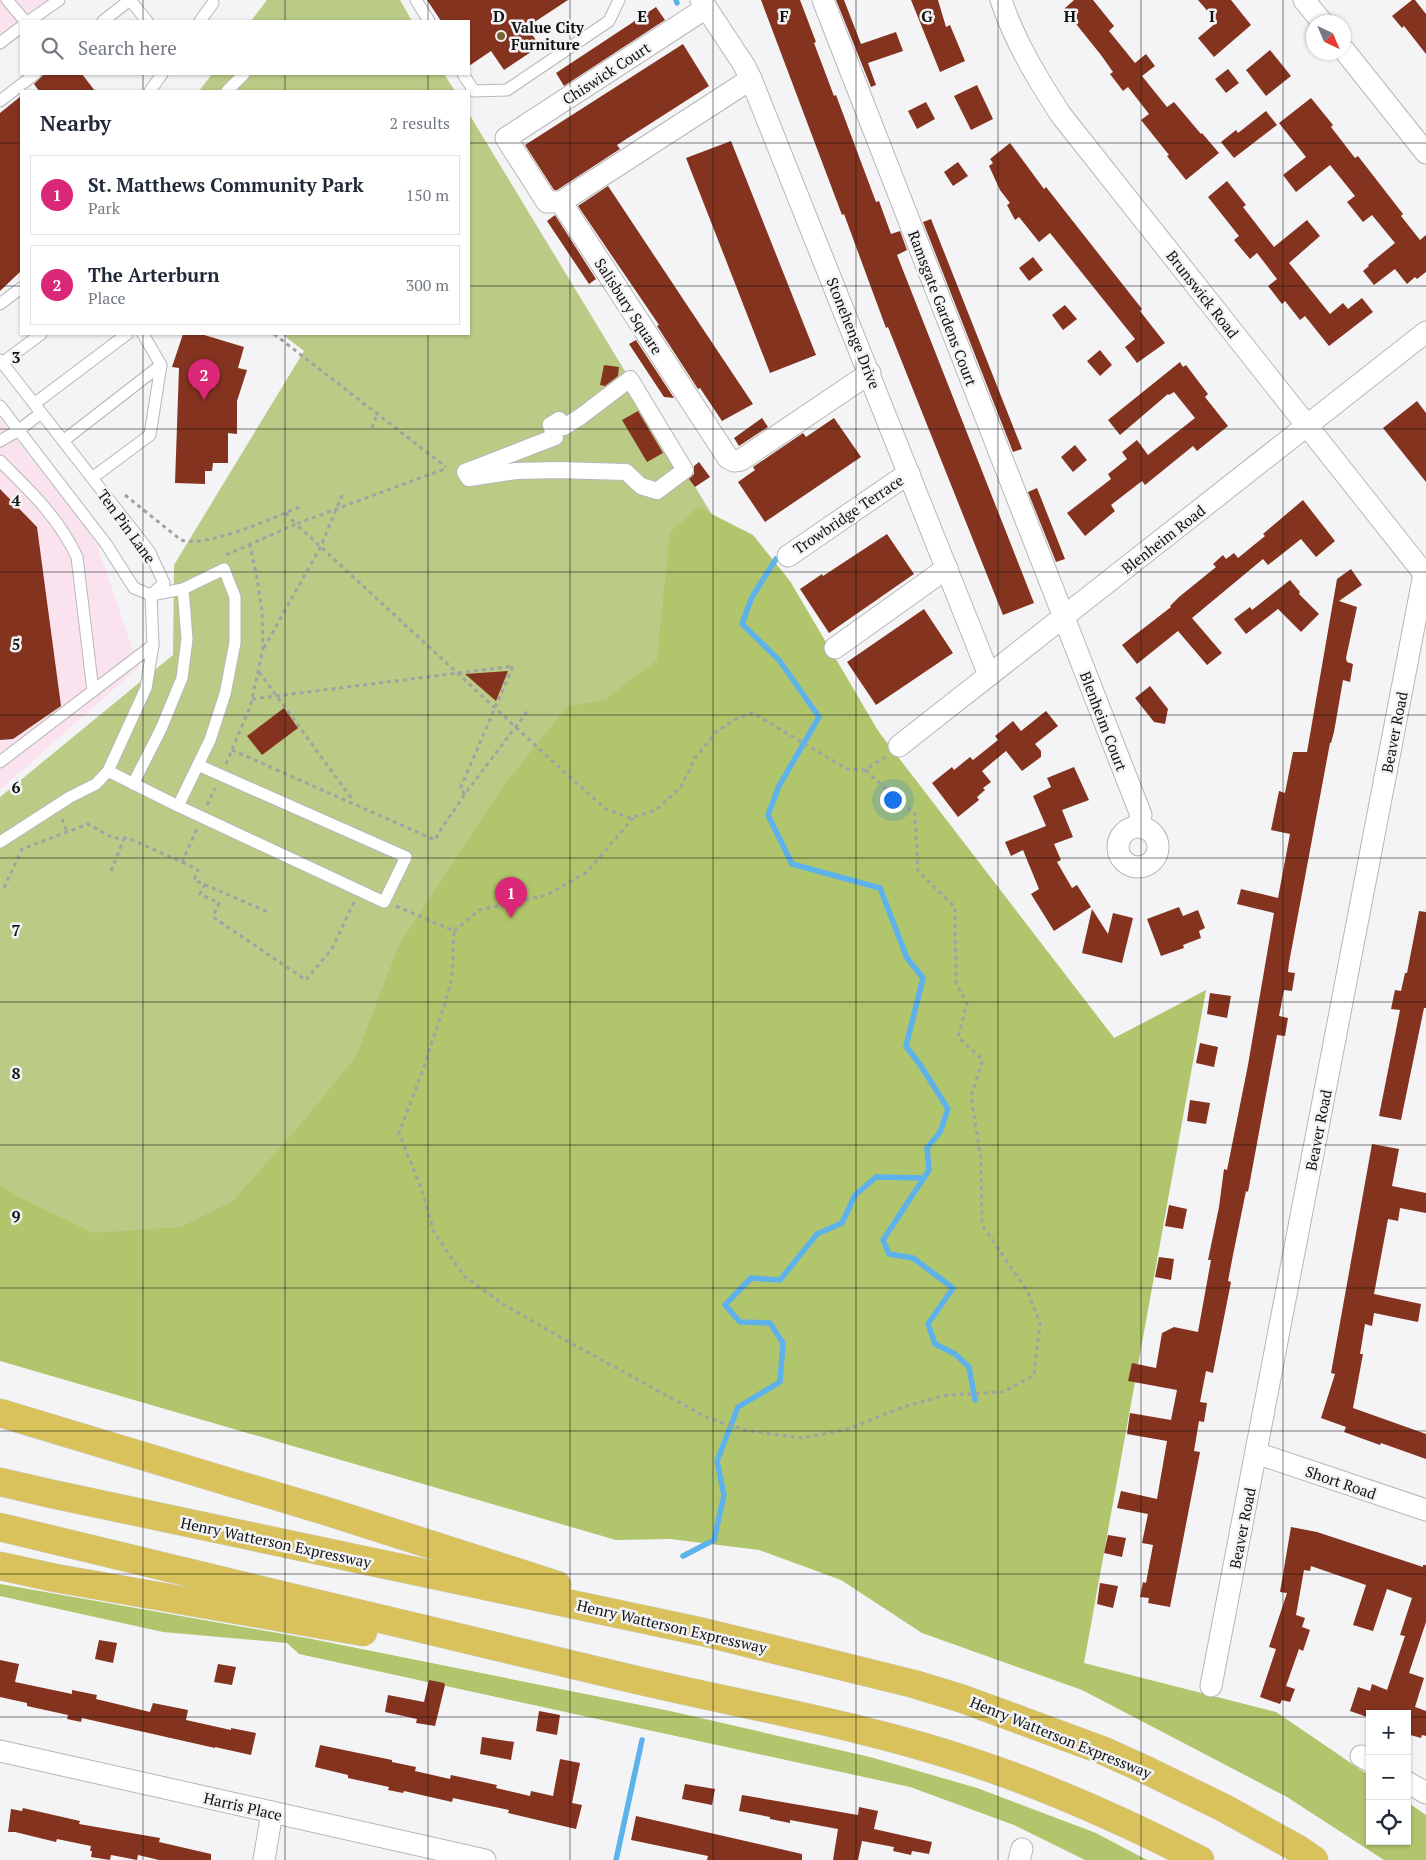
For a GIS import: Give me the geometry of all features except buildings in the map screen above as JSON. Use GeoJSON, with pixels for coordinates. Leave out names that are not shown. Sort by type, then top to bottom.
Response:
{"type":"FeatureCollection","features":[{"type":"Feature","properties":{"kind":"highway"},"geometry":{"type":"LineString","coordinates":[[0,1413],[320,1509],[704,1632]]}},
{"type":"Feature","properties":{"kind":"highway","name":"Henry Watterson Expressway"},"geometry":{"type":"LineString","coordinates":[[0,1482],[704,1632],[914,1684],[964,1699],[1067,1736],[1148,1771],[1188,1790],[1298,1849],[1314,1860]]}},
{"type":"Feature","properties":{"kind":"highway"},"geometry":{"type":"LineString","coordinates":[[0,1527],[655,1684],[866,1731],[969,1761],[1070,1799],[1200,1860]]}},
{"type":"Feature","properties":{"kind":"highway"},"geometry":{"type":"LineString","coordinates":[[0,1566],[55,1578],[655,1684]]}},
{"type":"Feature","properties":{"kind":"street","name":"Ramsgate Gardens Court"},"geometry":{"type":"LineString","coordinates":[[823,0],[1064,617]]}},
{"type":"Feature","properties":{"kind":"street","name":"Brunswick Road"},"geometry":{"type":"LineString","coordinates":[[1001,0],[1008,21],[1031,69],[1061,115],[1425,575]]}},
{"type":"Feature","properties":{"kind":"street"},"geometry":{"type":"LineString","coordinates":[[1304,0],[1316,15]]}},
{"type":"Feature","properties":{"kind":"street","name":"Stonehenge Drive"},"geometry":{"type":"LineString","coordinates":[[703,4],[744,65],[751,79],[989,675]]}},
{"type":"Feature","properties":{"kind":"street","name":"Chiswick Court"},"geometry":{"type":"LineString","coordinates":[[561,202],[547,202],[506,138],[703,4]]}},
{"type":"Feature","properties":{"kind":"street"},"geometry":{"type":"LineString","coordinates":[[1351,59],[1426,154]]}},
{"type":"Feature","properties":{"kind":"street"},"geometry":{"type":"LineString","coordinates":[[561,202],[751,79]]}},
{"type":"Feature","properties":{"kind":"street","name":"Salisbury Square"},"geometry":{"type":"LineString","coordinates":[[561,202],[728,458],[741,460],[870,373]]}},
{"type":"Feature","properties":{"kind":"street","name":"Blenheim Road"},"geometry":{"type":"LineString","coordinates":[[894,750],[1426,332]]}},
{"type":"Feature","properties":{"kind":"street"},"geometry":{"type":"LineString","coordinates":[[630,379],[685,470],[657,491],[641,486],[626,472],[558,470],[516,472],[469,478],[467,474],[465,472],[555,437],[551,425],[559,420],[564,427],[580,418],[630,379]]}},
{"type":"Feature","properties":{"kind":"street","name":"Trowbridge Terrace"},"geometry":{"type":"LineString","coordinates":[[788,556],[909,473]]}},
{"type":"Feature","properties":{"kind":"street"},"geometry":{"type":"LineString","coordinates":[[836,648],[947,568]]}},
{"type":"Feature","properties":{"kind":"street","name":"Beaver Road"},"geometry":{"type":"LineString","coordinates":[[1211,1686],[1425,575]]}},
{"type":"Feature","properties":{"kind":"street","name":"Blenheim Court"},"geometry":{"type":"LineString","coordinates":[[1064,617],[1141,815],[1138,826]]}},
{"type":"Feature","properties":{"kind":"street","name":"Short Road"},"geometry":{"type":"LineString","coordinates":[[1256,1453],[1426,1510]]}},
{"type":"Feature","properties":{"kind":"street","name":"Harris Place"},"geometry":{"type":"LineString","coordinates":[[0,1752],[485,1860]]}},
{"type":"Feature","properties":{"kind":"street"},"geometry":{"type":"LineString","coordinates":[[1411,1784],[1426,1793]]}},
{"type":"Feature","properties":{"kind":"street"},"geometry":{"type":"LineString","coordinates":[[264,1860],[272,1812]]}},
{"type":"Feature","properties":{"kind":"lane"},"geometry":{"type":"LineString","coordinates":[[7,0],[24,20]]}},
{"type":"Feature","properties":{"kind":"lane"},"geometry":{"type":"LineString","coordinates":[[30,20],[59,0]]}},
{"type":"Feature","properties":{"kind":"lane"},"geometry":{"type":"LineString","coordinates":[[104,20],[130,0],[146,20]]}},
{"type":"Feature","properties":{"kind":"lane"},"geometry":{"type":"LineString","coordinates":[[416,0],[428,20]]}},
{"type":"Feature","properties":{"kind":"lane"},"geometry":{"type":"LineString","coordinates":[[464,75],[474,91],[507,90],[609,22],[619,0]]}},
{"type":"Feature","properties":{"kind":"lane"},"geometry":{"type":"LineString","coordinates":[[201,20],[213,3]]}},
{"type":"Feature","properties":{"kind":"lane"},"geometry":{"type":"LineString","coordinates":[[0,43],[20,28]]}},
{"type":"Feature","properties":{"kind":"lane"},"geometry":{"type":"LineString","coordinates":[[0,101],[34,75]]}},
{"type":"Feature","properties":{"kind":"lane"},"geometry":{"type":"LineString","coordinates":[[151,90],[161,75]]}},
{"type":"Feature","properties":{"kind":"lane"},"geometry":{"type":"LineString","coordinates":[[228,90],[243,75]]}},
{"type":"Feature","properties":{"kind":"lane"},"geometry":{"type":"LineString","coordinates":[[0,304],[20,289]]}},
{"type":"Feature","properties":{"kind":"lane"},"geometry":{"type":"LineString","coordinates":[[1,362],[40,335]]}},
{"type":"Feature","properties":{"kind":"lane"},"geometry":{"type":"LineString","coordinates":[[0,441],[19,430],[38,408],[125,335]]}},
{"type":"Feature","properties":{"kind":"lane"},"geometry":{"type":"LineString","coordinates":[[92,478],[150,434],[161,365],[144,335]]}},
{"type":"Feature","properties":{"kind":"lane","name":"Ten Pin Lane"},"geometry":{"type":"LineString","coordinates":[[0,406],[106,544],[134,588],[151,595],[164,583],[149,551],[1,362]]}},
{"type":"Feature","properties":{"kind":"lane"},"geometry":{"type":"LineString","coordinates":[[64,442],[161,365]]}},
{"type":"Feature","properties":{"kind":"lane"},"geometry":{"type":"LineString","coordinates":[[0,461],[57,521],[77,557],[93,691]]}},
{"type":"Feature","properties":{"kind":"lane"},"geometry":{"type":"LineString","coordinates":[[0,842],[70,797],[96,784],[108,771],[146,688],[153,644],[151,595],[184,589],[224,569],[235,597],[234,643],[225,694],[210,740],[178,806]]}},
{"type":"Feature","properties":{"kind":"lane"},"geometry":{"type":"LineString","coordinates":[[133,784],[161,729],[182,678],[187,639],[184,589]]}},
{"type":"Feature","properties":{"kind":"lane"},"geometry":{"type":"LineString","coordinates":[[0,762],[153,644]]}},
{"type":"Feature","properties":{"kind":"lane"},"geometry":{"type":"LineString","coordinates":[[108,771],[178,806],[384,902],[406,857],[198,765]]}},
{"type":"Feature","properties":{"kind":"path"},"geometry":{"type":"LineString","coordinates":[[275,335],[458,477],[467,474]]}},
{"type":"Feature","properties":{"kind":"path"},"geometry":{"type":"LineString","coordinates":[[372,428],[377,414]]}},
{"type":"Feature","properties":{"kind":"path"},"geometry":{"type":"LineString","coordinates":[[224,556],[296,524],[446,467]]}},
{"type":"Feature","properties":{"kind":"path"},"geometry":{"type":"LineString","coordinates":[[119,490],[181,540],[190,542],[232,533],[302,506]]}},
{"type":"Feature","properties":{"kind":"path"},"geometry":{"type":"LineString","coordinates":[[263,649],[321,546],[343,493]]}},
{"type":"Feature","properties":{"kind":"path"},"geometry":{"type":"LineString","coordinates":[[286,513],[606,809],[630,818],[656,810],[680,787],[695,758],[716,732],[736,719],[753,713],[847,769],[865,770],[894,750]]}},
{"type":"Feature","properties":{"kind":"path"},"geometry":{"type":"LineString","coordinates":[[182,862],[232,750],[252,699],[263,649],[262,611],[250,545]]}},
{"type":"Feature","properties":{"kind":"path"},"geometry":{"type":"LineString","coordinates":[[252,699],[513,666],[460,789],[465,794]]}},
{"type":"Feature","properties":{"kind":"path"},"geometry":{"type":"LineString","coordinates":[[258,672],[350,796],[352,803]]}},
{"type":"Feature","properties":{"kind":"path"},"geometry":{"type":"LineString","coordinates":[[232,750],[435,840],[465,794],[529,709]]}},
{"type":"Feature","properties":{"kind":"path"},"geometry":{"type":"LineString","coordinates":[[634,817],[587,872],[547,896],[480,910],[454,931],[452,977],[445,1003],[423,1070],[399,1133],[421,1188],[434,1232],[464,1276],[503,1304],[708,1418],[748,1431],[803,1438],[848,1429],[906,1406],[947,1395],[1003,1392],[1034,1375],[1040,1323],[1028,1292],[982,1225],[980,1160],[972,1096],[982,1060],[958,1037],[967,1003],[956,984],[955,907],[918,871],[915,814],[865,770]]}},
{"type":"Feature","properties":{"kind":"path"},"geometry":{"type":"LineString","coordinates":[[4,888],[22,849],[88,824],[113,838],[128,838],[182,862],[198,870],[194,880],[268,912]]}},
{"type":"Feature","properties":{"kind":"path"},"geometry":{"type":"LineString","coordinates":[[111,870],[124,839]]}},
{"type":"Feature","properties":{"kind":"path"},"geometry":{"type":"LineString","coordinates":[[205,884],[200,894],[219,903],[213,917],[306,980],[333,947],[359,890]]}},
{"type":"Feature","properties":{"kind":"path"},"geometry":{"type":"LineString","coordinates":[[409,911],[454,931]]}},
{"type":"Feature","properties":{"kind":"shaded area"},"geometry":{"type":"Polygon","coordinates":[[[0,0],[53,0],[26,20],[20,20],[20,25],[0,40],[0,0]]]}},
{"type":"Feature","properties":{"kind":"shaded area"},"geometry":{"type":"Polygon","coordinates":[[[0,419],[81,521],[97,545],[139,667],[0,790],[0,419]]]}},
{"type":"Feature","properties":{"kind":"green space"},"geometry":{"type":"Polygon","coordinates":[[[267,0],[400,0],[411,20],[252,20],[267,0]]]}},
{"type":"Feature","properties":{"kind":"green space"},"geometry":{"type":"Polygon","coordinates":[[[211,75],[445,75],[454,90],[200,90],[211,75]]]}},
{"type":"Feature","properties":{"kind":"green space"},"geometry":{"type":"Polygon","coordinates":[[[470,116],[728,541],[789,615],[1144,1077],[797,1545],[0,1353],[0,797],[173,655],[174,565],[304,351],[283,335],[470,335],[470,116]]]}},
{"type":"Feature","properties":{"kind":"green space"},"geometry":{"type":"Polygon","coordinates":[[[698,507],[753,535],[790,581],[880,734],[1114,1038],[1206,990],[1084,1663],[1276,1712],[1366,1773],[1366,1845],[1411,1845],[1411,1805],[1426,1815],[1426,1860],[1384,1860],[1287,1797],[1082,1690],[922,1633],[841,1580],[759,1550],[670,1539],[616,1540],[0,1361],[0,1185],[20,1198],[93,1233],[181,1227],[233,1201],[301,1124],[356,1057],[399,945],[508,780],[567,707],[606,699],[657,660],[670,532],[698,507]]]}},
{"type":"Feature","properties":{"kind":"green space"},"geometry":{"type":"Polygon","coordinates":[[[0,1584],[312,1639],[670,1711],[870,1757],[977,1788],[1096,1833],[1147,1860],[1085,1860],[1014,1825],[910,1787],[299,1654],[287,1643],[163,1632],[0,1596],[0,1584]]]}},
{"type":"Feature","properties":{"kind":"waterway"},"geometry":{"type":"LineString","coordinates":[[776,559],[752,597],[742,624],[779,660],[819,717],[779,786],[768,815],[792,864],[880,888],[907,958],[923,978],[906,1046],[948,1109],[940,1132],[927,1148],[929,1170],[883,1240],[889,1254],[913,1258],[953,1288],[928,1324],[935,1344],[955,1354],[969,1367],[975,1400]]}},
{"type":"Feature","properties":{"kind":"waterway"},"geometry":{"type":"LineString","coordinates":[[683,1556],[714,1540],[724,1495],[717,1461],[738,1407],[780,1382],[783,1343],[770,1323],[740,1322],[725,1305],[751,1278],[780,1280],[817,1234],[842,1223],[855,1195],[876,1177],[924,1178]]}},
{"type":"Feature","properties":{"kind":"waterway"},"geometry":{"type":"LineString","coordinates":[[616,1860],[642,1740]]}},
{"type":"Feature","properties":{"kind":"place","name":"Value City Furniture"},"geometry":{"type":"Point","coordinates":[501,36]}},
{"type":"Feature","properties":{"kind":"place","name":"The Arterburn"},"geometry":{"type":"Point","coordinates":[204,400]}},
{"type":"Feature","properties":{"kind":"place","name":"St. Matthews Community Park"},"geometry":{"type":"Point","coordinates":[511,918]}}]}
